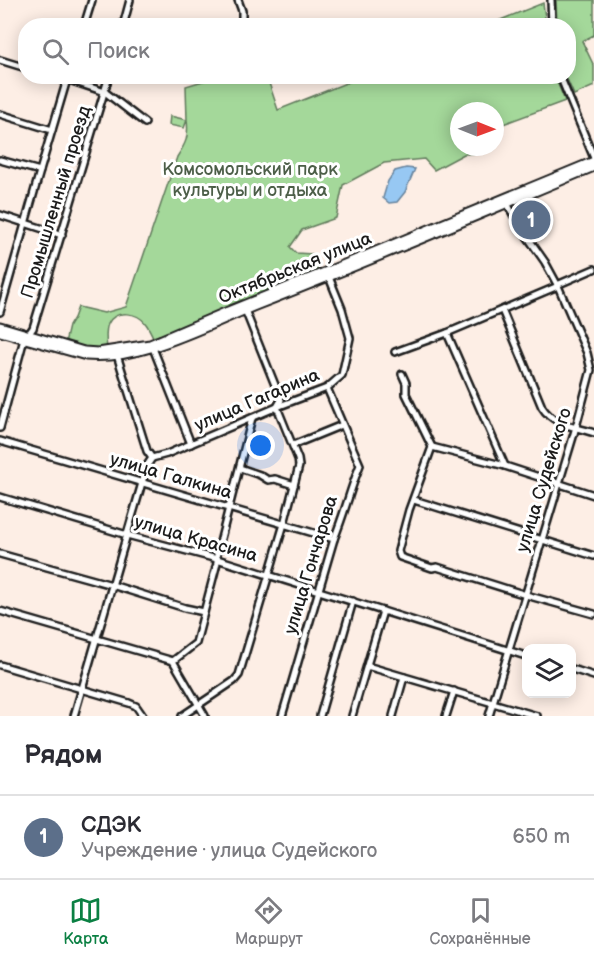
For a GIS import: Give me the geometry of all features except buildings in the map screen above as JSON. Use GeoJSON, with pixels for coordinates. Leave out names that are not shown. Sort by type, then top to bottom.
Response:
{"type":"FeatureCollection","features":[{"type":"Feature","properties":{"kind":"main road","name":"Октябрьская улица"},"geometry":{"type":"LineString","coordinates":[[0,326],[26,337],[86,356],[117,355],[152,346],[329,277],[594,160]]}},
{"type":"Feature","properties":{"kind":"main road","name":"Октябрьская улица"},"geometry":{"type":"LineString","coordinates":[[0,332],[89,352],[152,346],[223,313],[594,167]]}},
{"type":"Feature","properties":{"kind":"street"},"geometry":{"type":"LineString","coordinates":[[86,18],[92,0]]}},
{"type":"Feature","properties":{"kind":"street"},"geometry":{"type":"LineString","coordinates":[[125,18],[130,0]]}},
{"type":"Feature","properties":{"kind":"street"},"geometry":{"type":"LineString","coordinates":[[238,0],[243,18]]}},
{"type":"Feature","properties":{"kind":"street"},"geometry":{"type":"LineString","coordinates":[[551,0],[552,18]]}},
{"type":"Feature","properties":{"kind":"street"},"geometry":{"type":"LineString","coordinates":[[0,60],[18,66]]}},
{"type":"Feature","properties":{"kind":"street"},"geometry":{"type":"LineString","coordinates":[[0,312],[66,84]]}},
{"type":"Feature","properties":{"kind":"street"},"geometry":{"type":"LineString","coordinates":[[84,84],[105,92],[146,123]]}},
{"type":"Feature","properties":{"kind":"street","name":"Промышленный проезд"},"geometry":{"type":"LineString","coordinates":[[0,428],[26,337],[33,328],[107,84]]}},
{"type":"Feature","properties":{"kind":"street"},"geometry":{"type":"LineString","coordinates":[[563,84],[594,160]]}},
{"type":"Feature","properties":{"kind":"street"},"geometry":{"type":"LineString","coordinates":[[0,114],[52,130]]}},
{"type":"Feature","properties":{"kind":"street"},"geometry":{"type":"LineString","coordinates":[[0,160],[40,171]]}},
{"type":"Feature","properties":{"kind":"street","name":"улица Судейского"},"geometry":{"type":"LineString","coordinates":[[489,716],[593,370],[558,286],[545,262],[517,222],[506,200]]}},
{"type":"Feature","properties":{"kind":"street"},"geometry":{"type":"LineString","coordinates":[[0,215],[62,235]]}},
{"type":"Feature","properties":{"kind":"street"},"geometry":{"type":"LineString","coordinates":[[395,352],[447,333],[594,270]]}},
{"type":"Feature","properties":{"kind":"street","name":"улица Гагарина"},"geometry":{"type":"LineString","coordinates":[[152,458],[167,454],[327,388],[342,375],[350,338],[342,309],[329,277]]}},
{"type":"Feature","properties":{"kind":"street"},"geometry":{"type":"LineString","coordinates":[[182,716],[234,681],[239,675],[299,466],[277,407],[281,400],[245,310]]}},
{"type":"Feature","properties":{"kind":"street"},"geometry":{"type":"LineString","coordinates":[[502,310],[546,413],[554,420],[594,433]]}},
{"type":"Feature","properties":{"kind":"street"},"geometry":{"type":"LineString","coordinates":[[447,333],[505,466]]}},
{"type":"Feature","properties":{"kind":"street"},"geometry":{"type":"LineString","coordinates":[[152,346],[191,444]]}},
{"type":"Feature","properties":{"kind":"street"},"geometry":{"type":"LineString","coordinates":[[74,716],[142,483],[152,458],[147,451],[117,355]]}},
{"type":"Feature","properties":{"kind":"street"},"geometry":{"type":"LineString","coordinates":[[402,374],[406,383],[406,394],[432,447],[409,510],[398,551],[400,557],[594,614]]}},
{"type":"Feature","properties":{"kind":"street","name":"улица Гончарова"},"geometry":{"type":"LineString","coordinates":[[282,716],[334,539],[360,465],[327,388]]}},
{"type":"Feature","properties":{"kind":"street"},"geometry":{"type":"LineString","coordinates":[[173,661],[196,643],[252,418]]}},
{"type":"Feature","properties":{"kind":"street"},"geometry":{"type":"LineString","coordinates":[[293,445],[342,425]]}},
{"type":"Feature","properties":{"kind":"street","name":"улица Галкина"},"geometry":{"type":"LineString","coordinates":[[0,441],[334,539]]}},
{"type":"Feature","properties":{"kind":"street"},"geometry":{"type":"LineString","coordinates":[[432,447],[505,466],[594,495]]}},
{"type":"Feature","properties":{"kind":"street"},"geometry":{"type":"LineString","coordinates":[[240,468],[268,480],[275,479],[294,485]]}},
{"type":"Feature","properties":{"kind":"street","name":"улица Красина"},"geometry":{"type":"LineString","coordinates":[[0,497],[217,559],[522,655]]}},
{"type":"Feature","properties":{"kind":"street"},"geometry":{"type":"LineString","coordinates":[[414,500],[594,555]]}},
{"type":"Feature","properties":{"kind":"street"},"geometry":{"type":"LineString","coordinates":[[0,554],[204,612]]}},
{"type":"Feature","properties":{"kind":"street"},"geometry":{"type":"LineString","coordinates":[[320,716],[353,601]]}},
{"type":"Feature","properties":{"kind":"street"},"geometry":{"type":"LineString","coordinates":[[0,611],[173,661],[205,716]]}},
{"type":"Feature","properties":{"kind":"street"},"geometry":{"type":"LineString","coordinates":[[352,716],[383,611]]}},
{"type":"Feature","properties":{"kind":"street"},"geometry":{"type":"LineString","coordinates":[[0,665],[129,703],[136,706],[143,716]]}},
{"type":"Feature","properties":{"kind":"street"},"geometry":{"type":"LineString","coordinates":[[366,666],[535,716]]}},
{"type":"Feature","properties":{"kind":"street"},"geometry":{"type":"LineString","coordinates":[[576,670],[594,676]]}},
{"type":"Feature","properties":{"kind":"street"},"geometry":{"type":"LineString","coordinates":[[393,716],[404,677]]}},
{"type":"Feature","properties":{"kind":"street"},"geometry":{"type":"LineString","coordinates":[[446,716],[454,691]]}},
{"type":"Feature","properties":{"kind":"green space"},"geometry":{"type":"Polygon","coordinates":[[[556,0],[594,0],[594,35],[582,41],[594,66],[594,86],[574,95],[569,84],[576,84],[576,18],[557,18],[556,0]]]}},
{"type":"Feature","properties":{"kind":"green space"},"geometry":{"type":"Polygon","coordinates":[[[543,3],[545,18],[506,18],[543,3]]]}},
{"type":"Feature","properties":{"kind":"green space","name":"Комсомольский парк культуры и отдыха"},"geometry":{"type":"Polygon","coordinates":[[[193,84],[269,84],[278,110],[343,84],[558,84],[565,101],[504,124],[504,102],[450,102],[450,156],[460,156],[434,170],[424,159],[384,163],[343,185],[336,218],[302,230],[290,247],[296,253],[312,254],[320,275],[166,334],[153,337],[138,317],[121,314],[111,319],[108,324],[107,348],[89,350],[65,343],[69,326],[78,307],[104,313],[126,307],[177,157],[188,131],[186,86],[193,84]]]}},
{"type":"Feature","properties":{"kind":"green space"},"geometry":{"type":"Polygon","coordinates":[[[170,116],[187,120],[184,128],[169,125],[170,116]]]}},
{"type":"Feature","properties":{"kind":"water"},"geometry":{"type":"Polygon","coordinates":[[[406,168],[415,169],[405,192],[397,202],[389,203],[383,198],[388,181],[395,171],[406,168]]]}},
{"type":"Feature","properties":{"kind":"place","name":"СДЭК"},"geometry":{"type":"Point","coordinates":[531,220]}}]}
